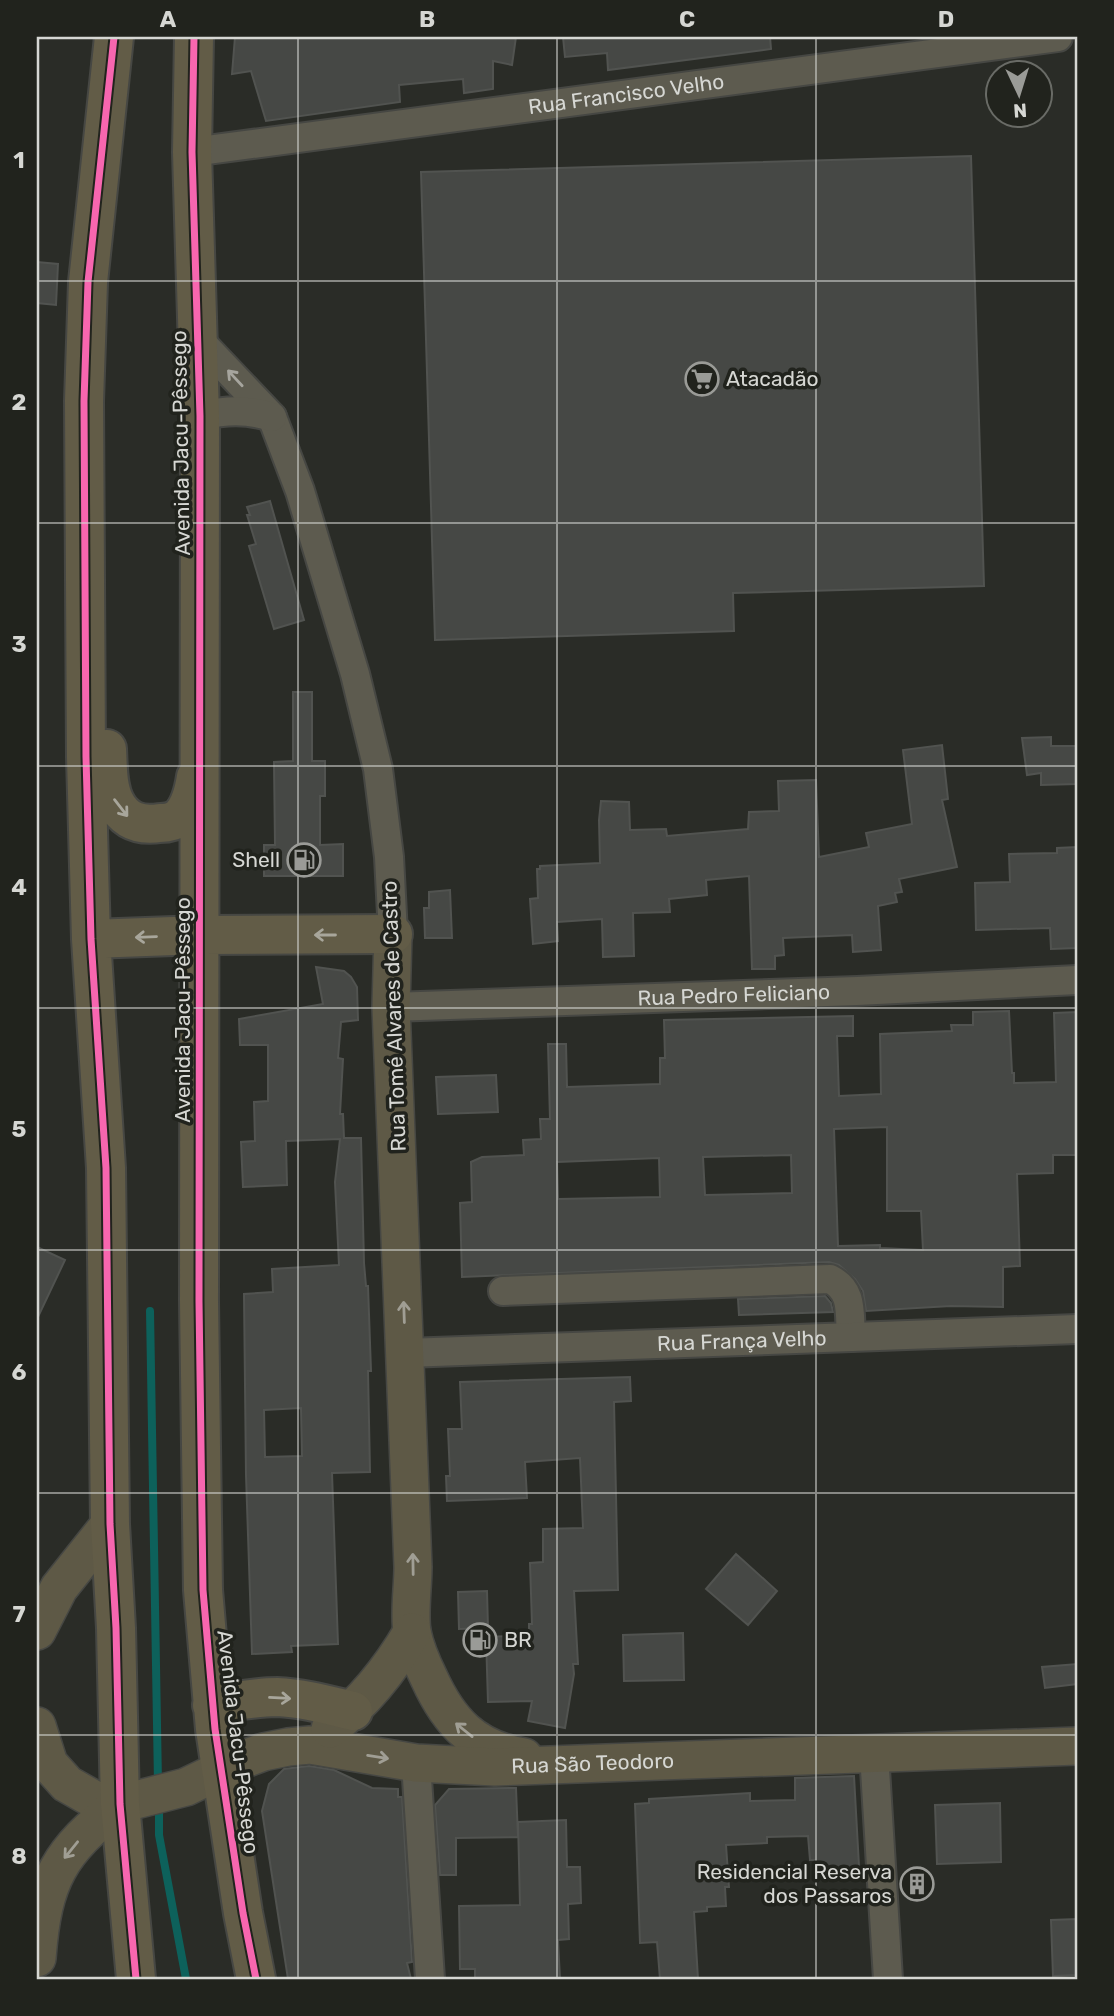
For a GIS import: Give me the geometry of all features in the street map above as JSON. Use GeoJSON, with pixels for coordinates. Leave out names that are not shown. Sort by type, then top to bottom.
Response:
{"type":"FeatureCollection","features":[{"type":"Feature","properties":{"kind":"highway"},"geometry":{"type":"LineString","coordinates":[[114,37],[88,282],[85,401],[86,757],[91,939],[106,1168],[110,1524],[131,1801],[136,1979]]}},
{"type":"Feature","properties":{"kind":"highway","name":"Avenida Jacu-Pêssego"},"geometry":{"type":"LineString","coordinates":[[194,37],[192,152],[200,416],[199,1301],[203,1590],[212,1705],[243,1913],[256,1979]]}},
{"type":"Feature","properties":{"kind":"highway"},"geometry":{"type":"LineString","coordinates":[[85,401],[107,590],[106,742],[108,779],[114,800],[133,822],[145,825],[169,822],[180,817],[188,806],[194,788],[200,755]]}},
{"type":"Feature","properties":{"kind":"highway"},"geometry":{"type":"LineString","coordinates":[[91,939],[201,935],[393,934]]}},
{"type":"Feature","properties":{"kind":"highway"},"geometry":{"type":"LineString","coordinates":[[212,1705],[277,1697],[353,1711]]}},
{"type":"Feature","properties":{"kind":"main road","name":"Rua Tomé Alvares de Castro"},"geometry":{"type":"LineString","coordinates":[[393,934],[391,1007],[406,1353],[413,1567],[412,1632],[423,1666],[440,1702],[456,1724],[480,1743],[509,1755],[574,1765]]}},
{"type":"Feature","properties":{"kind":"main road"},"geometry":{"type":"LineString","coordinates":[[37,1631],[48,1589],[110,1524]]}},
{"type":"Feature","properties":{"kind":"main road"},"geometry":{"type":"LineString","coordinates":[[310,1745],[353,1711],[397,1658],[412,1632]]}},
{"type":"Feature","properties":{"kind":"main road"},"geometry":{"type":"LineString","coordinates":[[37,1726],[49,1764],[67,1784],[95,1800],[131,1801]]}},
{"type":"Feature","properties":{"kind":"main road","name":"Rua São Teodoro"},"geometry":{"type":"LineString","coordinates":[[131,1801],[186,1787],[263,1752],[310,1745],[416,1763],[495,1767],[1077,1746]]}},
{"type":"Feature","properties":{"kind":"main road"},"geometry":{"type":"LineString","coordinates":[[37,1958],[46,1896],[57,1867],[89,1828],[131,1801]]}},
{"type":"Feature","properties":{"kind":"street","name":"Rua Francisco Velho"},"geometry":{"type":"LineString","coordinates":[[192,152],[1058,37]]}},
{"type":"Feature","properties":{"kind":"street","name":"Rua Tomé Alvares de Castro"},"geometry":{"type":"LineString","coordinates":[[198,339],[272,417],[299,491],[355,674],[376,760],[388,858],[393,934]]}},
{"type":"Feature","properties":{"kind":"street"},"geometry":{"type":"LineString","coordinates":[[200,416],[220,411],[245,410],[272,417]]}},
{"type":"Feature","properties":{"kind":"street","name":"Rua Pedro Feliciano"},"geometry":{"type":"LineString","coordinates":[[391,1007],[1077,981]]}},
{"type":"Feature","properties":{"kind":"street"},"geometry":{"type":"LineString","coordinates":[[503,1291],[830,1279],[839,1283],[848,1295],[851,1337]]}},
{"type":"Feature","properties":{"kind":"street","name":"Rua França Velho"},"geometry":{"type":"LineString","coordinates":[[406,1353],[1077,1329]]}},
{"type":"Feature","properties":{"kind":"street"},"geometry":{"type":"LineString","coordinates":[[874,1754],[888,1979]]}},
{"type":"Feature","properties":{"kind":"street"},"geometry":{"type":"LineString","coordinates":[[416,1763],[430,1979]]}},
{"type":"Feature","properties":{"kind":"building"},"geometry":{"type":"Polygon","coordinates":[[[235,37],[516,37],[512,65],[493,61],[493,89],[464,93],[463,79],[399,85],[400,102],[266,121],[251,71],[232,74],[235,37]]]}},
{"type":"Feature","properties":{"kind":"building"},"geometry":{"type":"Polygon","coordinates":[[[563,37],[770,37],[771,49],[608,70],[607,53],[565,57],[563,37]]]}},
{"type":"Feature","properties":{"kind":"building","name":"Atacadão"},"geometry":{"type":"Polygon","coordinates":[[[971,156],[984,586],[733,593],[734,631],[435,640],[421,172],[971,156]]]}},
{"type":"Feature","properties":{"kind":"building"},"geometry":{"type":"Polygon","coordinates":[[[37,262],[58,264],[56,305],[37,303],[37,262]]]}},
{"type":"Feature","properties":{"kind":"building"},"geometry":{"type":"Polygon","coordinates":[[[270,501],[304,620],[274,629],[249,546],[256,544],[247,515],[250,515],[247,507],[270,501]]]}},
{"type":"Feature","properties":{"kind":"building"},"geometry":{"type":"Polygon","coordinates":[[[293,692],[312,692],[312,761],[325,761],[325,796],[320,796],[320,845],[343,844],[343,876],[264,876],[264,845],[275,845],[274,762],[293,761],[293,692]]]}},
{"type":"Feature","properties":{"kind":"building"},"geometry":{"type":"Polygon","coordinates":[[[1051,737],[1051,746],[1077,746],[1077,784],[1041,785],[1041,773],[1027,775],[1022,738],[1051,737]]]}},
{"type":"Feature","properties":{"kind":"building"},"geometry":{"type":"Polygon","coordinates":[[[942,745],[948,799],[942,800],[957,867],[899,879],[902,892],[895,893],[897,902],[878,906],[881,950],[853,952],[852,935],[783,938],[784,955],[775,956],[775,969],[752,969],[749,876],[706,880],[707,895],[669,899],[670,912],[633,913],[634,956],[603,957],[602,919],[557,922],[558,941],[533,944],[530,899],[538,898],[537,869],[540,869],[540,866],[600,863],[601,801],[629,802],[630,830],[666,829],[667,836],[748,829],[749,812],[779,811],[778,781],[816,780],[819,857],[869,847],[866,833],[912,824],[903,750],[942,745]]]}},
{"type":"Feature","properties":{"kind":"building"},"geometry":{"type":"Polygon","coordinates":[[[1077,847],[1077,948],[1051,949],[1050,928],[976,930],[975,883],[1010,882],[1009,854],[1057,853],[1057,848],[1077,847]]]}},
{"type":"Feature","properties":{"kind":"building"},"geometry":{"type":"Polygon","coordinates":[[[450,890],[452,938],[425,938],[424,908],[429,908],[429,892],[450,890]]]}},
{"type":"Feature","properties":{"kind":"building"},"geometry":{"type":"Polygon","coordinates":[[[316,967],[344,971],[357,987],[358,1020],[341,1022],[338,1058],[343,1059],[340,1114],[343,1114],[344,1138],[361,1138],[364,1263],[368,1286],[371,1371],[368,1371],[370,1472],[332,1473],[338,1644],[291,1646],[292,1652],[252,1654],[244,1294],[273,1292],[272,1269],[339,1265],[335,1182],[340,1139],[286,1141],[287,1185],[243,1187],[241,1142],[255,1141],[254,1102],[268,1101],[268,1045],[240,1045],[239,1019],[323,1004],[316,967]],[[301,1408],[264,1410],[265,1457],[302,1456],[301,1408]]]}},
{"type":"Feature","properties":{"kind":"building"},"geometry":{"type":"Polygon","coordinates":[[[1009,1011],[1014,1083],[1056,1082],[1054,1013],[1077,1012],[1077,1155],[1053,1155],[1053,1173],[1017,1174],[1020,1266],[1003,1267],[1003,1307],[951,1306],[866,1311],[863,1291],[855,1279],[839,1265],[829,1262],[462,1277],[460,1203],[472,1202],[471,1162],[482,1157],[524,1155],[523,1140],[541,1139],[540,1119],[550,1119],[548,1044],[566,1044],[567,1087],[660,1084],[660,1058],[665,1058],[664,1020],[853,1016],[853,1036],[837,1036],[839,1096],[881,1094],[880,1034],[952,1031],[951,1025],[973,1025],[973,1012],[1009,1011]],[[887,1127],[834,1129],[838,1246],[880,1245],[880,1248],[923,1250],[921,1211],[887,1211],[887,1127]],[[791,1155],[703,1157],[705,1195],[792,1193],[791,1155]],[[659,1158],[557,1162],[558,1199],[660,1197],[659,1158]]]}},
{"type":"Feature","properties":{"kind":"building"},"geometry":{"type":"Polygon","coordinates":[[[496,1075],[498,1112],[438,1114],[436,1077],[496,1075]]]}},
{"type":"Feature","properties":{"kind":"building"},"geometry":{"type":"Polygon","coordinates":[[[37,1247],[65,1260],[37,1319],[37,1247]]]}},
{"type":"Feature","properties":{"kind":"building"},"geometry":{"type":"Polygon","coordinates":[[[825,1296],[831,1303],[833,1312],[739,1315],[738,1299],[825,1296]]]}},
{"type":"Feature","properties":{"kind":"building"},"geometry":{"type":"Polygon","coordinates":[[[630,1377],[631,1401],[614,1402],[618,1590],[574,1591],[578,1664],[573,1664],[574,1674],[565,1728],[528,1721],[532,1701],[488,1702],[486,1637],[529,1635],[529,1624],[532,1624],[530,1563],[543,1562],[543,1529],[583,1528],[580,1458],[525,1462],[527,1498],[447,1501],[446,1476],[450,1476],[448,1429],[462,1429],[460,1382],[630,1377]]]}},
{"type":"Feature","properties":{"kind":"building"},"geometry":{"type":"Polygon","coordinates":[[[736,1554],[777,1591],[748,1625],[706,1589],[736,1554]]]}},
{"type":"Feature","properties":{"kind":"building"},"geometry":{"type":"Polygon","coordinates":[[[487,1591],[488,1628],[459,1629],[458,1592],[487,1591]]]}},
{"type":"Feature","properties":{"kind":"building"},"geometry":{"type":"Polygon","coordinates":[[[683,1633],[684,1680],[624,1681],[623,1635],[683,1633]]]}},
{"type":"Feature","properties":{"kind":"building"},"geometry":{"type":"Polygon","coordinates":[[[1077,1664],[1077,1684],[1045,1688],[1042,1667],[1077,1664]]]}},
{"type":"Feature","properties":{"kind":"building"},"geometry":{"type":"Polygon","coordinates":[[[309,1766],[334,1770],[372,1788],[398,1789],[398,1797],[402,1797],[412,1962],[407,1963],[411,1979],[288,1979],[262,1811],[269,1784],[284,1769],[309,1766]]]}},
{"type":"Feature","properties":{"kind":"building"},"geometry":{"type":"Polygon","coordinates":[[[854,1776],[859,1866],[816,1871],[815,1860],[810,1860],[808,1836],[767,1837],[767,1843],[726,1845],[729,1887],[725,1887],[726,1906],[707,1907],[707,1911],[694,1912],[698,1979],[660,1979],[657,1942],[640,1943],[635,1804],[649,1803],[649,1799],[750,1793],[750,1801],[795,1800],[795,1778],[854,1776]]]}},
{"type":"Feature","properties":{"kind":"building"},"geometry":{"type":"Polygon","coordinates":[[[516,1788],[518,1837],[456,1838],[456,1875],[440,1875],[435,1805],[449,1789],[516,1788]]]}},
{"type":"Feature","properties":{"kind":"building"},"geometry":{"type":"Polygon","coordinates":[[[1000,1803],[1001,1862],[937,1864],[935,1805],[1000,1803]]]}},
{"type":"Feature","properties":{"kind":"building"},"geometry":{"type":"Polygon","coordinates":[[[566,1820],[567,1867],[580,1867],[581,1903],[568,1904],[569,1939],[558,1940],[560,1979],[475,1979],[475,1969],[460,1969],[459,1906],[520,1905],[518,1822],[566,1820]]]}},
{"type":"Feature","properties":{"kind":"building"},"geometry":{"type":"Polygon","coordinates":[[[1077,1919],[1077,1975],[1053,1976],[1051,1920],[1077,1919]]]}},
{"type":"Feature","properties":{"kind":"waterway"},"geometry":{"type":"LineString","coordinates":[[150,1311],[158,1783]]}},
{"type":"Feature","properties":{"kind":"waterway"},"geometry":{"type":"LineString","coordinates":[[159,1803],[159,1835],[186,1979]]}},
{"type":"Feature","properties":{"kind":"cycle path"},"geometry":{"type":"LineString","coordinates":[[114,37],[88,282],[84,401],[86,757],[91,939],[106,1168],[110,1524],[116,1628],[120,1804],[136,1979]]}},
{"type":"Feature","properties":{"kind":"cycle path"},"geometry":{"type":"LineString","coordinates":[[194,37],[192,152],[200,416],[199,1301],[203,1590],[215,1729],[243,1913],[256,1979]]}},
{"type":"Feature","properties":{"kind":"place","name":"Atacadão"},"geometry":{"type":"Point","coordinates":[702,379]}},
{"type":"Feature","properties":{"kind":"place","name":"Shell"},"geometry":{"type":"Point","coordinates":[304,860]}},
{"type":"Feature","properties":{"kind":"place","name":"BR"},"geometry":{"type":"Point","coordinates":[480,1640]}},
{"type":"Feature","properties":{"kind":"place","name":"Residencial Reserva dos Passaros"},"geometry":{"type":"Point","coordinates":[917,1884]}}]}
